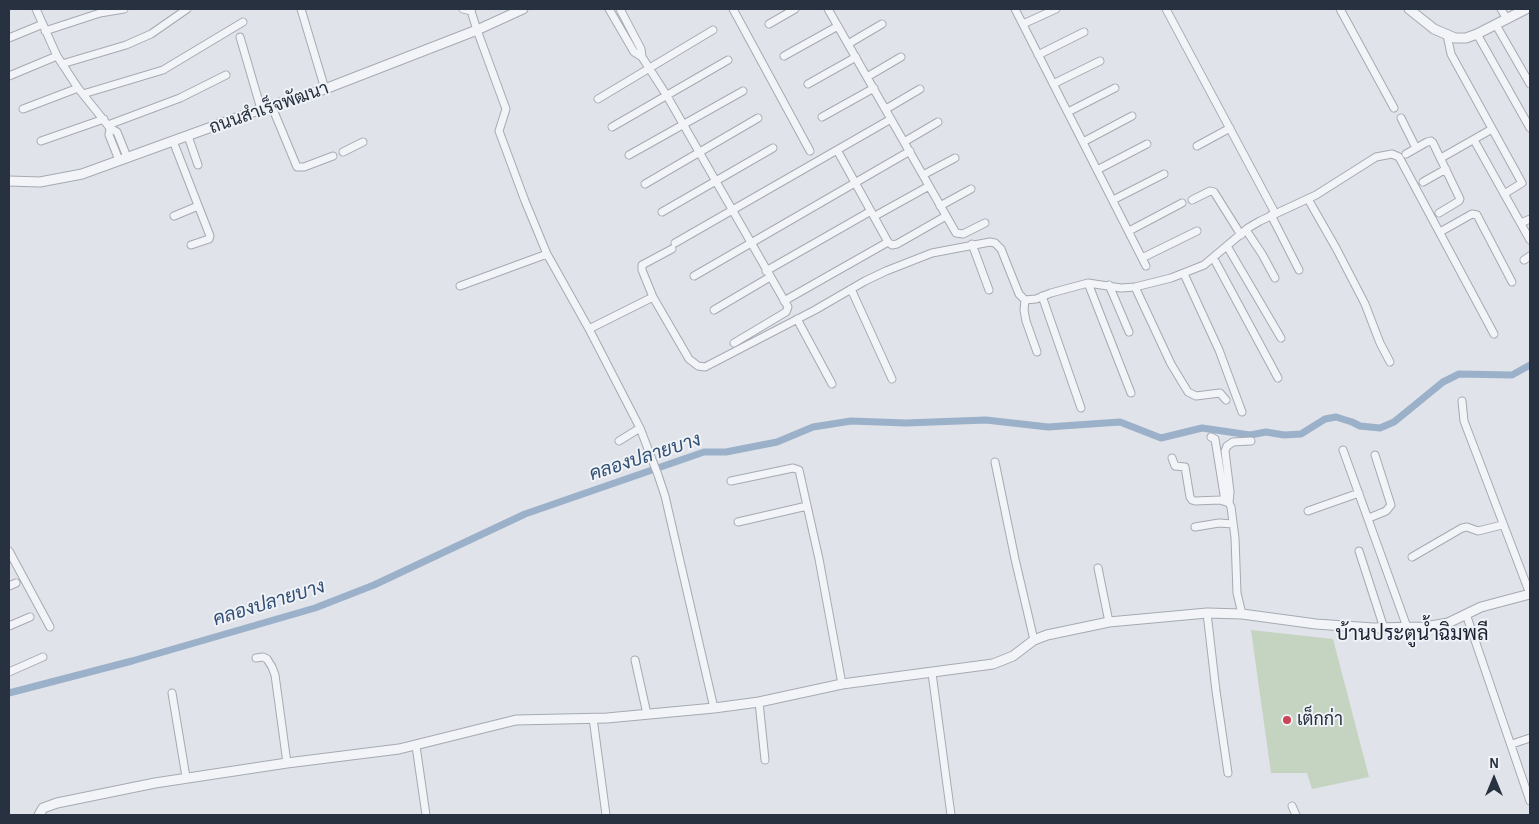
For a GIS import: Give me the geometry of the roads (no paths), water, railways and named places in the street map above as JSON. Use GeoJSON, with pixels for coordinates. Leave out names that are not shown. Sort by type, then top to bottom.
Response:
{"type":"FeatureCollection","features":[{"type":"Feature","properties":{"kind":"street"},"geometry":{"type":"LineString","coordinates":[[36,9],[62,64],[80,91],[117,132],[123,159]]}},
{"type":"Feature","properties":{"kind":"street"},"geometry":{"type":"LineString","coordinates":[[9,38],[44,27],[124,9]]}},
{"type":"Feature","properties":{"kind":"street"},"geometry":{"type":"LineString","coordinates":[[62,64],[151,34],[188,9]]}},
{"type":"Feature","properties":{"kind":"street"},"geometry":{"type":"LineString","coordinates":[[301,9],[325,89]]}},
{"type":"Feature","properties":{"kind":"street"},"geometry":{"type":"LineString","coordinates":[[463,9],[471,11],[506,110],[499,131],[547,254],[640,428],[658,475],[665,496],[714,708]]}},
{"type":"Feature","properties":{"kind":"street","name":"ถนนสำเร็จพัฒนา"},"geometry":{"type":"LineString","coordinates":[[9,181],[40,182],[82,174],[261,109],[325,89],[523,9]]}},
{"type":"Feature","properties":{"kind":"street"},"geometry":{"type":"LineString","coordinates":[[610,9],[634,52],[642,57],[667,96],[788,307],[786,312],[734,343]]}},
{"type":"Feature","properties":{"kind":"street"},"geometry":{"type":"LineString","coordinates":[[620,9],[641,49],[642,57]]}},
{"type":"Feature","properties":{"kind":"street"},"geometry":{"type":"LineString","coordinates":[[733,9],[810,151]]}},
{"type":"Feature","properties":{"kind":"street"},"geometry":{"type":"LineString","coordinates":[[769,24],[795,9]]}},
{"type":"Feature","properties":{"kind":"street"},"geometry":{"type":"LineString","coordinates":[[828,9],[956,233],[959,234],[985,223]]}},
{"type":"Feature","properties":{"kind":"street"},"geometry":{"type":"LineString","coordinates":[[1015,9],[1146,266]]}},
{"type":"Feature","properties":{"kind":"street"},"geometry":{"type":"LineString","coordinates":[[1023,24],[1056,9]]}},
{"type":"Feature","properties":{"kind":"street"},"geometry":{"type":"LineString","coordinates":[[1166,9],[1230,128],[1299,270]]}},
{"type":"Feature","properties":{"kind":"street"},"geometry":{"type":"LineString","coordinates":[[1340,9],[1394,108]]}},
{"type":"Feature","properties":{"kind":"street"},"geometry":{"type":"LineString","coordinates":[[1409,9],[1434,30],[1456,38],[1466,38],[1477,34],[1526,9]]}},
{"type":"Feature","properties":{"kind":"street"},"geometry":{"type":"LineString","coordinates":[[1501,9],[1507,19]]}},
{"type":"Feature","properties":{"kind":"street"},"geometry":{"type":"LineString","coordinates":[[24,109],[80,91],[163,70],[244,22]]}},
{"type":"Feature","properties":{"kind":"street"},"geometry":{"type":"LineString","coordinates":[[620,28],[628,24]]}},
{"type":"Feature","properties":{"kind":"street"},"geometry":{"type":"LineString","coordinates":[[848,44],[882,24]]}},
{"type":"Feature","properties":{"kind":"street"},"geometry":{"type":"LineString","coordinates":[[1496,25],[1530,84]]}},
{"type":"Feature","properties":{"kind":"street"},"geometry":{"type":"LineString","coordinates":[[784,56],[838,26]]}},
{"type":"Feature","properties":{"kind":"street"},"geometry":{"type":"LineString","coordinates":[[598,99],[713,30]]}},
{"type":"Feature","properties":{"kind":"street"},"geometry":{"type":"LineString","coordinates":[[1038,55],[1084,32]]}},
{"type":"Feature","properties":{"kind":"street"},"geometry":{"type":"LineString","coordinates":[[1477,34],[1530,128]]}},
{"type":"Feature","properties":{"kind":"street"},"geometry":{"type":"LineString","coordinates":[[1447,35],[1451,54],[1522,183]]}},
{"type":"Feature","properties":{"kind":"street"},"geometry":{"type":"LineString","coordinates":[[240,37],[261,109]]}},
{"type":"Feature","properties":{"kind":"street"},"geometry":{"type":"LineString","coordinates":[[9,76],[57,56]]}},
{"type":"Feature","properties":{"kind":"street"},"geometry":{"type":"LineString","coordinates":[[808,84],[856,57]]}},
{"type":"Feature","properties":{"kind":"street"},"geometry":{"type":"LineString","coordinates":[[867,77],[901,57]]}},
{"type":"Feature","properties":{"kind":"street"},"geometry":{"type":"LineString","coordinates":[[612,127],[728,60]]}},
{"type":"Feature","properties":{"kind":"street"},"geometry":{"type":"LineString","coordinates":[[1053,84],[1100,61]]}},
{"type":"Feature","properties":{"kind":"street"},"geometry":{"type":"LineString","coordinates":[[41,141],[108,124],[180,98],[226,74]]}},
{"type":"Feature","properties":{"kind":"street"},"geometry":{"type":"LineString","coordinates":[[822,117],[874,88]]}},
{"type":"Feature","properties":{"kind":"street"},"geometry":{"type":"LineString","coordinates":[[1068,112],[1115,88]]}},
{"type":"Feature","properties":{"kind":"street"},"geometry":{"type":"LineString","coordinates":[[886,109],[920,89]]}},
{"type":"Feature","properties":{"kind":"street"},"geometry":{"type":"LineString","coordinates":[[629,155],[743,91]]}},
{"type":"Feature","properties":{"kind":"street"},"geometry":{"type":"LineString","coordinates":[[272,107],[297,167],[304,167],[333,156]]}},
{"type":"Feature","properties":{"kind":"street"},"geometry":{"type":"LineString","coordinates":[[1083,142],[1132,116]]}},
{"type":"Feature","properties":{"kind":"street"},"geometry":{"type":"LineString","coordinates":[[645,184],[758,118]]}},
{"type":"Feature","properties":{"kind":"street"},"geometry":{"type":"LineString","coordinates":[[1401,118],[1416,148]]}},
{"type":"Feature","properties":{"kind":"street"},"geometry":{"type":"LineString","coordinates":[[891,119],[732,210],[642,265],[642,270],[653,297],[688,359],[702,367],[712,364],[815,310],[865,281],[910,260],[972,244],[995,243],[1001,249],[1019,294],[1025,300]]}},
{"type":"Feature","properties":{"kind":"street"},"geometry":{"type":"LineString","coordinates":[[904,142],[938,122]]}},
{"type":"Feature","properties":{"kind":"street"},"geometry":{"type":"LineString","coordinates":[[1197,146],[1230,128]]}},
{"type":"Feature","properties":{"kind":"street"},"geometry":{"type":"LineString","coordinates":[[1441,158],[1492,129]]}},
{"type":"Feature","properties":{"kind":"street"},"geometry":{"type":"LineString","coordinates":[[188,136],[198,165]]}},
{"type":"Feature","properties":{"kind":"street"},"geometry":{"type":"LineString","coordinates":[[1474,140],[1530,240]]}},
{"type":"Feature","properties":{"kind":"street"},"geometry":{"type":"LineString","coordinates":[[173,141],[210,236],[209,239],[191,245]]}},
{"type":"Feature","properties":{"kind":"street"},"geometry":{"type":"LineString","coordinates":[[1406,154],[1431,141],[1441,158],[1460,199],[1439,213]]}},
{"type":"Feature","properties":{"kind":"street"},"geometry":{"type":"LineString","coordinates":[[343,152],[364,142]]}},
{"type":"Feature","properties":{"kind":"street"},"geometry":{"type":"LineString","coordinates":[[1098,170],[1148,144]]}},
{"type":"Feature","properties":{"kind":"street"},"geometry":{"type":"LineString","coordinates":[[662,212],[773,148]]}},
{"type":"Feature","properties":{"kind":"street"},"geometry":{"type":"LineString","coordinates":[[837,150],[888,242],[892,245],[946,216]]}},
{"type":"Feature","properties":{"kind":"street"},"geometry":{"type":"LineString","coordinates":[[694,276],[910,151]]}},
{"type":"Feature","properties":{"kind":"street"},"geometry":{"type":"LineString","coordinates":[[1025,300],[1036,299],[1088,283],[1128,288],[1184,274],[1204,265],[1244,232],[1273,214],[1308,199],[1376,157],[1392,154],[1400,158],[1494,334]]}},
{"type":"Feature","properties":{"kind":"street"},"geometry":{"type":"LineString","coordinates":[[923,175],[955,158]]}},
{"type":"Feature","properties":{"kind":"street"},"geometry":{"type":"LineString","coordinates":[[1422,182],[1446,169]]}},
{"type":"Feature","properties":{"kind":"street"},"geometry":{"type":"LineString","coordinates":[[1113,200],[1164,174]]}},
{"type":"Feature","properties":{"kind":"street"},"geometry":{"type":"LineString","coordinates":[[1504,194],[1530,179]]}},
{"type":"Feature","properties":{"kind":"street"},"geometry":{"type":"LineString","coordinates":[[714,310],[768,274],[873,214],[929,186]]}},
{"type":"Feature","properties":{"kind":"street"},"geometry":{"type":"LineString","coordinates":[[940,206],[971,189]]}},
{"type":"Feature","properties":{"kind":"street"},"geometry":{"type":"LineString","coordinates":[[1192,200],[1210,191],[1214,192],[1262,254],[1275,278]]}},
{"type":"Feature","properties":{"kind":"street"},"geometry":{"type":"LineString","coordinates":[[1308,199],[1365,304],[1380,343],[1390,362]]}},
{"type":"Feature","properties":{"kind":"street"},"geometry":{"type":"LineString","coordinates":[[1129,231],[1182,203]]}},
{"type":"Feature","properties":{"kind":"street"},"geometry":{"type":"LineString","coordinates":[[174,216],[198,206]]}},
{"type":"Feature","properties":{"kind":"street"},"geometry":{"type":"LineString","coordinates":[[1440,232],[1472,214],[1477,215],[1512,282]]}},
{"type":"Feature","properties":{"kind":"street"},"geometry":{"type":"LineString","coordinates":[[1521,224],[1530,219]]}},
{"type":"Feature","properties":{"kind":"street"},"geometry":{"type":"LineString","coordinates":[[1142,258],[1197,231]]}},
{"type":"Feature","properties":{"kind":"street"},"geometry":{"type":"LineString","coordinates":[[784,301],[888,242]]}},
{"type":"Feature","properties":{"kind":"street"},"geometry":{"type":"LineString","coordinates":[[972,244],[989,290]]}},
{"type":"Feature","properties":{"kind":"street"},"geometry":{"type":"LineString","coordinates":[[1227,246],[1281,338]]}},
{"type":"Feature","properties":{"kind":"street"},"geometry":{"type":"LineString","coordinates":[[460,286],[547,254]]}},
{"type":"Feature","properties":{"kind":"street"},"geometry":{"type":"LineString","coordinates":[[1214,258],[1278,378]]}},
{"type":"Feature","properties":{"kind":"street"},"geometry":{"type":"LineString","coordinates":[[1184,274],[1219,350],[1242,412]]}},
{"type":"Feature","properties":{"kind":"street"},"geometry":{"type":"LineString","coordinates":[[1088,283],[1131,393]]}},
{"type":"Feature","properties":{"kind":"street"},"geometry":{"type":"LineString","coordinates":[[1109,285],[1129,332]]}},
{"type":"Feature","properties":{"kind":"street"},"geometry":{"type":"LineString","coordinates":[[1135,286],[1171,364],[1188,392],[1196,396],[1220,393],[1226,400]]}},
{"type":"Feature","properties":{"kind":"street"},"geometry":{"type":"LineString","coordinates":[[851,289],[892,379]]}},
{"type":"Feature","properties":{"kind":"street"},"geometry":{"type":"LineString","coordinates":[[1042,296],[1081,408]]}},
{"type":"Feature","properties":{"kind":"street"},"geometry":{"type":"LineString","coordinates":[[588,329],[653,297]]}},
{"type":"Feature","properties":{"kind":"street"},"geometry":{"type":"LineString","coordinates":[[1025,300],[1026,320],[1037,352]]}},
{"type":"Feature","properties":{"kind":"street"},"geometry":{"type":"LineString","coordinates":[[797,319],[832,384]]}},
{"type":"Feature","properties":{"kind":"street"},"geometry":{"type":"LineString","coordinates":[[38,815],[43,808],[57,803],[186,777],[416,746],[516,720],[593,718],[714,708],[759,702],[842,684],[993,664],[1004,661],[1034,640],[1047,635],[1109,622],[1207,613],[1242,614],[1316,624],[1384,628],[1425,627],[1448,623],[1489,605],[1530,594],[1464,421],[1462,401]]}},
{"type":"Feature","properties":{"kind":"street"},"geometry":{"type":"LineString","coordinates":[[619,441],[640,428]]}},
{"type":"Feature","properties":{"kind":"street"},"geometry":{"type":"LineString","coordinates":[[1212,437],[1215,439],[1233,524],[1237,593],[1242,614]]}},
{"type":"Feature","properties":{"kind":"street"},"geometry":{"type":"LineString","coordinates":[[1227,502],[1230,492],[1225,451],[1227,446],[1233,442],[1251,441]]}},
{"type":"Feature","properties":{"kind":"street"},"geometry":{"type":"LineString","coordinates":[[1343,450],[1407,627]]}},
{"type":"Feature","properties":{"kind":"street"},"geometry":{"type":"LineString","coordinates":[[1369,518],[1386,511],[1391,505],[1375,455]]}},
{"type":"Feature","properties":{"kind":"street"},"geometry":{"type":"LineString","coordinates":[[1172,458],[1175,466],[1185,467],[1192,500],[1195,502],[1220,500],[1227,502]]}},
{"type":"Feature","properties":{"kind":"street"},"geometry":{"type":"LineString","coordinates":[[995,462],[1034,640]]}},
{"type":"Feature","properties":{"kind":"street"},"geometry":{"type":"LineString","coordinates":[[731,481],[796,468],[800,474],[842,684]]}},
{"type":"Feature","properties":{"kind":"street"},"geometry":{"type":"LineString","coordinates":[[1308,511],[1359,493]]}},
{"type":"Feature","properties":{"kind":"street"},"geometry":{"type":"LineString","coordinates":[[738,522],[807,506]]}},
{"type":"Feature","properties":{"kind":"street"},"geometry":{"type":"LineString","coordinates":[[1195,527],[1219,523],[1233,524]]}},
{"type":"Feature","properties":{"kind":"street"},"geometry":{"type":"LineString","coordinates":[[1412,557],[1462,528],[1467,527],[1478,531],[1502,524]]}},
{"type":"Feature","properties":{"kind":"street"},"geometry":{"type":"LineString","coordinates":[[9,551],[50,627]]}},
{"type":"Feature","properties":{"kind":"street"},"geometry":{"type":"LineString","coordinates":[[1359,551],[1384,628]]}},
{"type":"Feature","properties":{"kind":"street"},"geometry":{"type":"LineString","coordinates":[[1098,568],[1109,622]]}},
{"type":"Feature","properties":{"kind":"street"},"geometry":{"type":"LineString","coordinates":[[1207,613],[1228,773]]}},
{"type":"Feature","properties":{"kind":"street"},"geometry":{"type":"LineString","coordinates":[[1466,614],[1530,801]]}},
{"type":"Feature","properties":{"kind":"street"},"geometry":{"type":"LineString","coordinates":[[9,626],[30,617]]}},
{"type":"Feature","properties":{"kind":"street"},"geometry":{"type":"LineString","coordinates":[[9,672],[43,657]]}},
{"type":"Feature","properties":{"kind":"street"},"geometry":{"type":"LineString","coordinates":[[256,658],[265,657],[275,675],[287,763]]}},
{"type":"Feature","properties":{"kind":"street"},"geometry":{"type":"LineString","coordinates":[[635,660],[647,714]]}},
{"type":"Feature","properties":{"kind":"street"},"geometry":{"type":"LineString","coordinates":[[932,673],[951,815]]}},
{"type":"Feature","properties":{"kind":"street"},"geometry":{"type":"LineString","coordinates":[[172,693],[186,777]]}},
{"type":"Feature","properties":{"kind":"street"},"geometry":{"type":"LineString","coordinates":[[759,702],[765,760]]}},
{"type":"Feature","properties":{"kind":"street"},"geometry":{"type":"LineString","coordinates":[[593,718],[606,815]]}},
{"type":"Feature","properties":{"kind":"street"},"geometry":{"type":"LineString","coordinates":[[1512,744],[1530,738]]}},
{"type":"Feature","properties":{"kind":"street"},"geometry":{"type":"LineString","coordinates":[[416,746],[426,815]]}},
{"type":"Feature","properties":{"kind":"street"},"geometry":{"type":"LineString","coordinates":[[1292,806],[1296,815]]}},
{"type":"Feature","properties":{"kind":"waterway","name":"คลองปลายบาง"},"geometry":{"type":"LineString","coordinates":[[9,693],[132,661],[315,608],[374,585],[525,514],[704,452],[726,452],[777,442],[813,427],[851,421],[906,423],[986,420],[1048,427],[1120,422],[1161,438],[1202,428],[1250,435],[1266,432],[1284,435],[1301,434],[1325,419],[1336,417],[1360,426],[1380,428],[1394,422],[1443,382],[1459,374],[1512,375],[1530,365]]}},
{"type":"Feature","properties":{"kind":"place","name":"เต็กก่า"},"geometry":{"type":"Point","coordinates":[1287,720]}},
{"type":"Feature","properties":{"kind":"district","name":"บ้านประตูน้ำฉิมพลี"},"geometry":{"type":"Point","coordinates":[1412,634]}}]}
